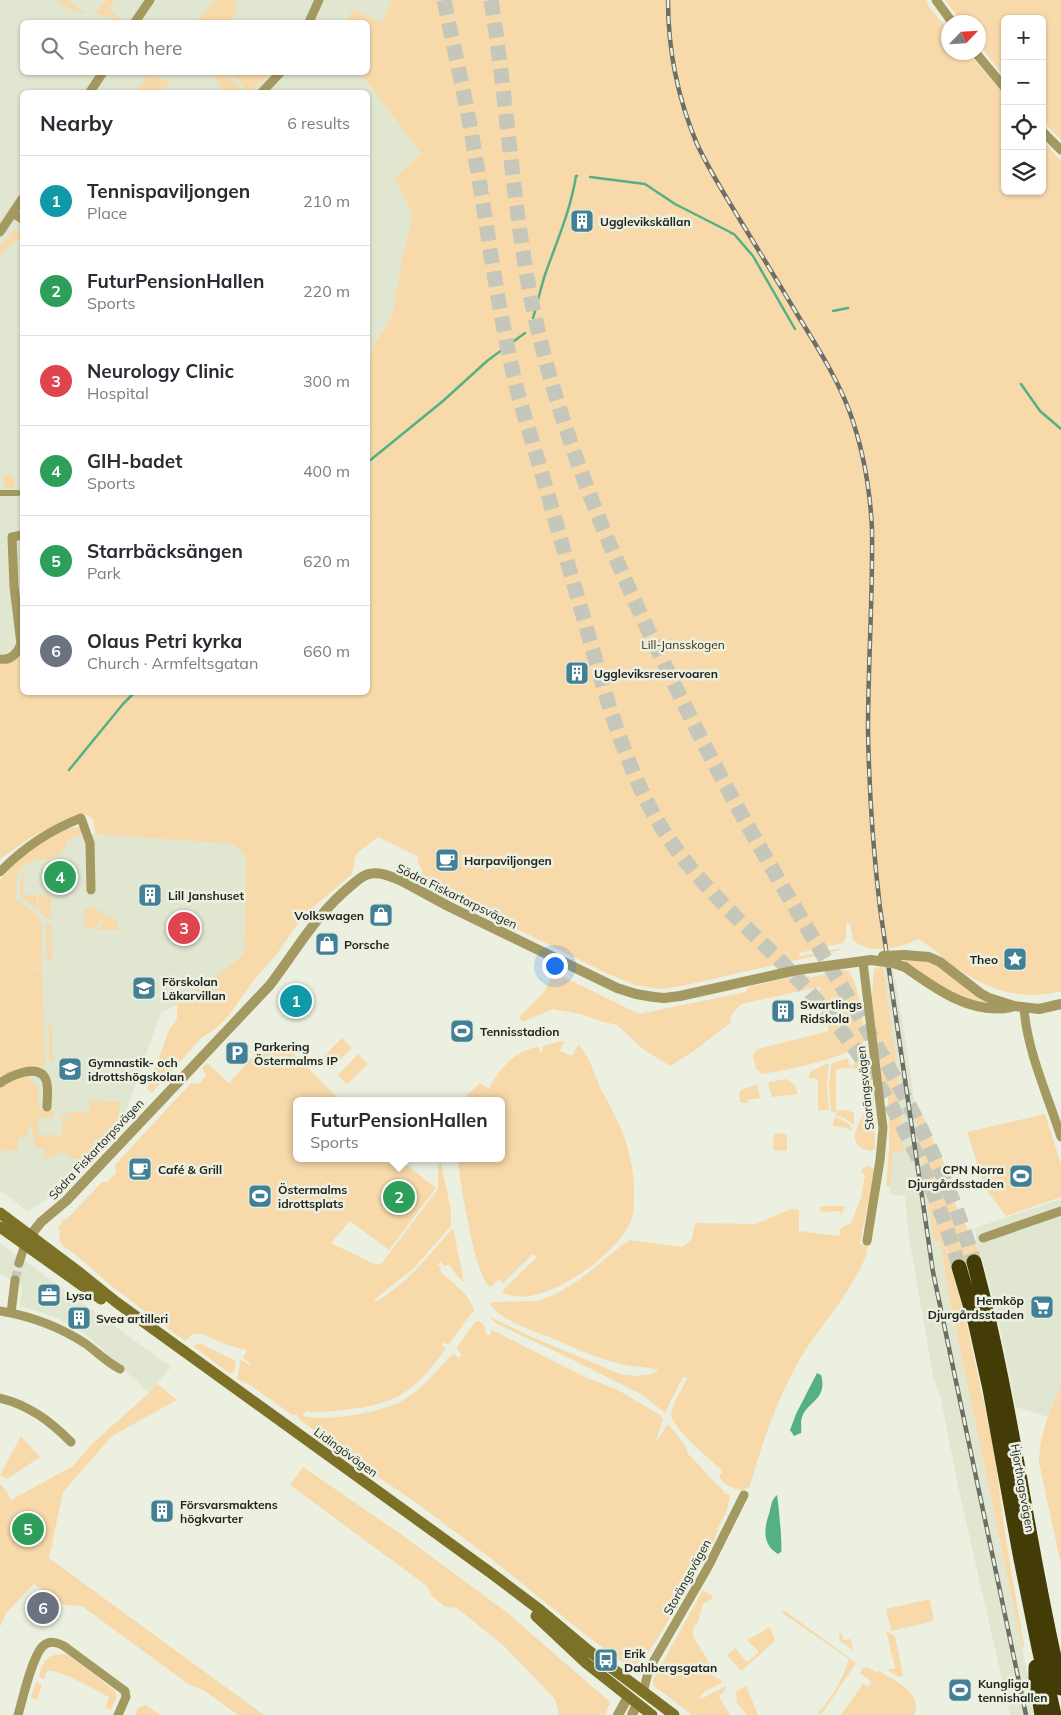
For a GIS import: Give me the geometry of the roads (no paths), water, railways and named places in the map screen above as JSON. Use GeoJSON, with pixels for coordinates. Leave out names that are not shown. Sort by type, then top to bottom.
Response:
{"type":"FeatureCollection","features":[{"type":"Feature","properties":{"kind":"highway","name":"Hjorthagsvägen"},"geometry":{"type":"LineString","coordinates":[[974,1262],[989,1317],[1004,1387],[1031,1544],[1054,1715]]}},
{"type":"Feature","properties":{"kind":"highway","name":"Hjorthagsvägen"},"geometry":{"type":"LineString","coordinates":[[960,1267],[975,1321],[990,1389],[1020,1554],[1045,1648],[1061,1688]]}},
{"type":"Feature","properties":{"kind":"highway"},"geometry":{"type":"LineString","coordinates":[[1045,1648],[1061,1671]]}},
{"type":"Feature","properties":{"kind":"highway"},"geometry":{"type":"LineString","coordinates":[[1042,1715],[1036,1678],[1045,1648]]}},
{"type":"Feature","properties":{"kind":"main road","name":"Lidingövägen"},"geometry":{"type":"LineString","coordinates":[[0,1213],[28,1240],[518,1601],[586,1664],[652,1715]]}},
{"type":"Feature","properties":{"kind":"main road","name":"Lidingövägen"},"geometry":{"type":"LineString","coordinates":[[0,1227],[28,1240],[491,1573],[638,1689],[674,1715]]}},
{"type":"Feature","properties":{"kind":"main road"},"geometry":{"type":"LineString","coordinates":[[633,1700],[638,1689]]}},
{"type":"Feature","properties":{"kind":"street"},"geometry":{"type":"LineString","coordinates":[[136,20],[150,0]]}},
{"type":"Feature","properties":{"kind":"street"},"geometry":{"type":"LineString","coordinates":[[310,20],[319,0]]}},
{"type":"Feature","properties":{"kind":"street"},"geometry":{"type":"LineString","coordinates":[[936,0],[947,15]]}},
{"type":"Feature","properties":{"kind":"street"},"geometry":{"type":"LineString","coordinates":[[982,60],[1001,83]]}},
{"type":"Feature","properties":{"kind":"street"},"geometry":{"type":"LineString","coordinates":[[91,90],[101,75]]}},
{"type":"Feature","properties":{"kind":"street"},"geometry":{"type":"LineString","coordinates":[[264,90],[278,75]]}},
{"type":"Feature","properties":{"kind":"street"},"geometry":{"type":"LineString","coordinates":[[1046,135],[1061,150]]}},
{"type":"Feature","properties":{"kind":"street"},"geometry":{"type":"LineString","coordinates":[[0,232],[20,202]]}},
{"type":"Feature","properties":{"kind":"street"},"geometry":{"type":"LineString","coordinates":[[14,213],[20,218]]}},
{"type":"Feature","properties":{"kind":"street"},"geometry":{"type":"LineString","coordinates":[[0,493],[18,492]]}},
{"type":"Feature","properties":{"kind":"street"},"geometry":{"type":"LineString","coordinates":[[20,535],[12,537],[14,587],[20,636]]}},
{"type":"Feature","properties":{"kind":"street"},"geometry":{"type":"LineString","coordinates":[[14,587],[20,582]]}},
{"type":"Feature","properties":{"kind":"street"},"geometry":{"type":"LineString","coordinates":[[0,659],[9,659],[14,656],[20,646]]}},
{"type":"Feature","properties":{"kind":"street"},"geometry":{"type":"LineString","coordinates":[[0,872],[30,845],[62,826],[82,818],[90,843],[91,890]]}},
{"type":"Feature","properties":{"kind":"street","name":"Södra Fiskartorpsvägen"},"geometry":{"type":"LineString","coordinates":[[28,1240],[35,1228],[76,1190],[270,984],[326,908],[342,892],[367,874],[386,875],[402,881],[448,906],[617,988],[636,994],[664,998],[680,996],[797,970],[867,961]]}},
{"type":"Feature","properties":{"kind":"street"},"geometry":{"type":"LineString","coordinates":[[867,961],[880,957],[904,955],[929,957],[940,962],[980,994],[1019,1007],[1025,1020],[1032,1052],[1061,1136]]}},
{"type":"Feature","properties":{"kind":"street"},"geometry":{"type":"LineString","coordinates":[[867,961],[893,963],[905,967],[948,996],[988,1008],[1019,1007],[1039,1009],[1061,1004]]}},
{"type":"Feature","properties":{"kind":"street","name":"Storängsvägen"},"geometry":{"type":"LineString","coordinates":[[867,961],[883,1128],[880,1160],[867,1241]]}},
{"type":"Feature","properties":{"kind":"street"},"geometry":{"type":"LineString","coordinates":[[0,1082],[24,1072],[35,1071],[43,1075],[47,1080],[47,1107]]}},
{"type":"Feature","properties":{"kind":"street"},"geometry":{"type":"LineString","coordinates":[[1051,1104],[1061,1101]]}},
{"type":"Feature","properties":{"kind":"street"},"geometry":{"type":"LineString","coordinates":[[983,1238],[1061,1211]]}},
{"type":"Feature","properties":{"kind":"street"},"geometry":{"type":"LineString","coordinates":[[19,1263],[28,1240]]}},
{"type":"Feature","properties":{"kind":"street"},"geometry":{"type":"LineString","coordinates":[[11,1313],[16,1280]]}},
{"type":"Feature","properties":{"kind":"street"},"geometry":{"type":"LineString","coordinates":[[0,1311],[45,1323],[64,1332],[84,1343],[120,1369]]}},
{"type":"Feature","properties":{"kind":"street"},"geometry":{"type":"LineString","coordinates":[[0,1398],[15,1401],[33,1410],[57,1428],[71,1442]]}},
{"type":"Feature","properties":{"kind":"street","name":"Storängsvägen"},"geometry":{"type":"LineString","coordinates":[[638,1689],[708,1567],[744,1495]]}},
{"type":"Feature","properties":{"kind":"street"},"geometry":{"type":"LineString","coordinates":[[18,1715],[38,1654],[42,1647],[52,1642],[64,1646],[125,1691],[126,1697],[118,1715]]}},
{"type":"Feature","properties":{"kind":"street"},"geometry":{"type":"LineString","coordinates":[[618,1715],[633,1700]]}},
{"type":"Feature","properties":{"kind":"street"},"geometry":{"type":"LineString","coordinates":[[632,1715],[633,1700]]}},
{"type":"Feature","properties":{"kind":"waterway"},"geometry":{"type":"LineString","coordinates":[[533,318],[545,275],[568,212],[577,176]]}},
{"type":"Feature","properties":{"kind":"waterway"},"geometry":{"type":"LineString","coordinates":[[590,177],[645,184],[675,204],[730,232]]}},
{"type":"Feature","properties":{"kind":"waterway"},"geometry":{"type":"LineString","coordinates":[[731,233],[753,256],[795,329]]}},
{"type":"Feature","properties":{"kind":"waterway"},"geometry":{"type":"LineString","coordinates":[[833,311],[848,308]]}},
{"type":"Feature","properties":{"kind":"waterway"},"geometry":{"type":"LineString","coordinates":[[370,460],[443,401],[487,361],[525,333]]}},
{"type":"Feature","properties":{"kind":"waterway"},"geometry":{"type":"LineString","coordinates":[[1021,384],[1040,411],[1061,429]]}},
{"type":"Feature","properties":{"kind":"waterway"},"geometry":{"type":"LineString","coordinates":[[69,770],[132,695]]}},
{"type":"Feature","properties":{"kind":"tunnel"},"geometry":{"type":"LineString","coordinates":[[444,0],[471,131],[501,313],[515,383],[618,734],[640,787],[669,839],[708,887],[814,997],[839,1027],[883,1091],[919,1159],[934,1194],[959,1267]]}},
{"type":"Feature","properties":{"kind":"tunnel"},"geometry":{"type":"LineString","coordinates":[[491,0],[524,262],[531,299],[561,414],[580,470],[625,580],[718,772],[918,1122],[949,1190],[974,1262]]}},
{"type":"Feature","properties":{"kind":"tunnel"},"geometry":{"type":"LineString","coordinates":[[15,1280],[19,1263]]}},
{"type":"Feature","properties":{"kind":"railway"},"geometry":{"type":"LineString","coordinates":[[668,0],[668,18],[675,74],[684,109],[697,144],[717,182],[832,373],[849,410],[865,468],[870,498],[872,529],[868,705],[869,752],[875,864],[880,908],[933,1272],[1026,1715]]}},
{"type":"Feature","properties":{"kind":"place","name":"Ugglevikskällan"},"geometry":{"type":"Point","coordinates":[582,221]}},
{"type":"Feature","properties":{"kind":"place","name":"Uggleviksreservoaren"},"geometry":{"type":"Point","coordinates":[577,673]}},
{"type":"Feature","properties":{"kind":"place","name":"Harpaviljongen"},"geometry":{"type":"Point","coordinates":[447,860]}},
{"type":"Feature","properties":{"kind":"place","name":"GIH-badet"},"geometry":{"type":"Point","coordinates":[60,877]}},
{"type":"Feature","properties":{"kind":"place","name":"Lill Janshuset"},"geometry":{"type":"Point","coordinates":[150,895]}},
{"type":"Feature","properties":{"kind":"place","name":"Volkswagen"},"geometry":{"type":"Point","coordinates":[381,915]}},
{"type":"Feature","properties":{"kind":"place","name":"Neurology Clinic"},"geometry":{"type":"Point","coordinates":[184,928]}},
{"type":"Feature","properties":{"kind":"place","name":"Porsche"},"geometry":{"type":"Point","coordinates":[327,944]}},
{"type":"Feature","properties":{"kind":"place","name":"Theo"},"geometry":{"type":"Point","coordinates":[1015,959]}},
{"type":"Feature","properties":{"kind":"place","name":"Förskolan Läkarvillan"},"geometry":{"type":"Point","coordinates":[144,988]}},
{"type":"Feature","properties":{"kind":"place","name":"Tennispaviljongen"},"geometry":{"type":"Point","coordinates":[296,1001]}},
{"type":"Feature","properties":{"kind":"place","name":"Swartlings Ridskola"},"geometry":{"type":"Point","coordinates":[783,1011]}},
{"type":"Feature","properties":{"kind":"place","name":"Tennisstadion"},"geometry":{"type":"Point","coordinates":[462,1031]}},
{"type":"Feature","properties":{"kind":"place","name":"Parkering Östermalms IP"},"geometry":{"type":"Point","coordinates":[237,1053]}},
{"type":"Feature","properties":{"kind":"place","name":"Gymnastik- och idrottshögskolan"},"geometry":{"type":"Point","coordinates":[70,1069]}},
{"type":"Feature","properties":{"kind":"place","name":"Café & Grill"},"geometry":{"type":"Point","coordinates":[140,1169]}},
{"type":"Feature","properties":{"kind":"place","name":"CPN Norra Djurgårdsstaden"},"geometry":{"type":"Point","coordinates":[1021,1176]}},
{"type":"Feature","properties":{"kind":"place","name":"Östermalms idrottsplats"},"geometry":{"type":"Point","coordinates":[260,1196]}},
{"type":"Feature","properties":{"kind":"place","name":"FuturPensionHallen"},"geometry":{"type":"Point","coordinates":[399,1197]}},
{"type":"Feature","properties":{"kind":"place","name":"Lysa"},"geometry":{"type":"Point","coordinates":[49,1295]}},
{"type":"Feature","properties":{"kind":"place","name":"Hemköp Djurgårdsstaden"},"geometry":{"type":"Point","coordinates":[1042,1307]}},
{"type":"Feature","properties":{"kind":"place","name":"Svea artilleri"},"geometry":{"type":"Point","coordinates":[79,1318]}},
{"type":"Feature","properties":{"kind":"place","name":"Försvarsmaktens högkvarter"},"geometry":{"type":"Point","coordinates":[162,1511]}},
{"type":"Feature","properties":{"kind":"place","name":"Starrbäcksängen"},"geometry":{"type":"Point","coordinates":[28,1529]}},
{"type":"Feature","properties":{"kind":"place","name":"Olaus Petri kyrka"},"geometry":{"type":"Point","coordinates":[43,1608]}},
{"type":"Feature","properties":{"kind":"place","name":"Erik Dahlbergsgatan"},"geometry":{"type":"Point","coordinates":[606,1660]}},
{"type":"Feature","properties":{"kind":"place","name":"Kungliga tennishallen"},"geometry":{"type":"Point","coordinates":[960,1690]}},
{"type":"Feature","properties":{"kind":"park label","name":"Lill-Jansskogen"},"geometry":{"type":"Point","coordinates":[683,644]}}]}
